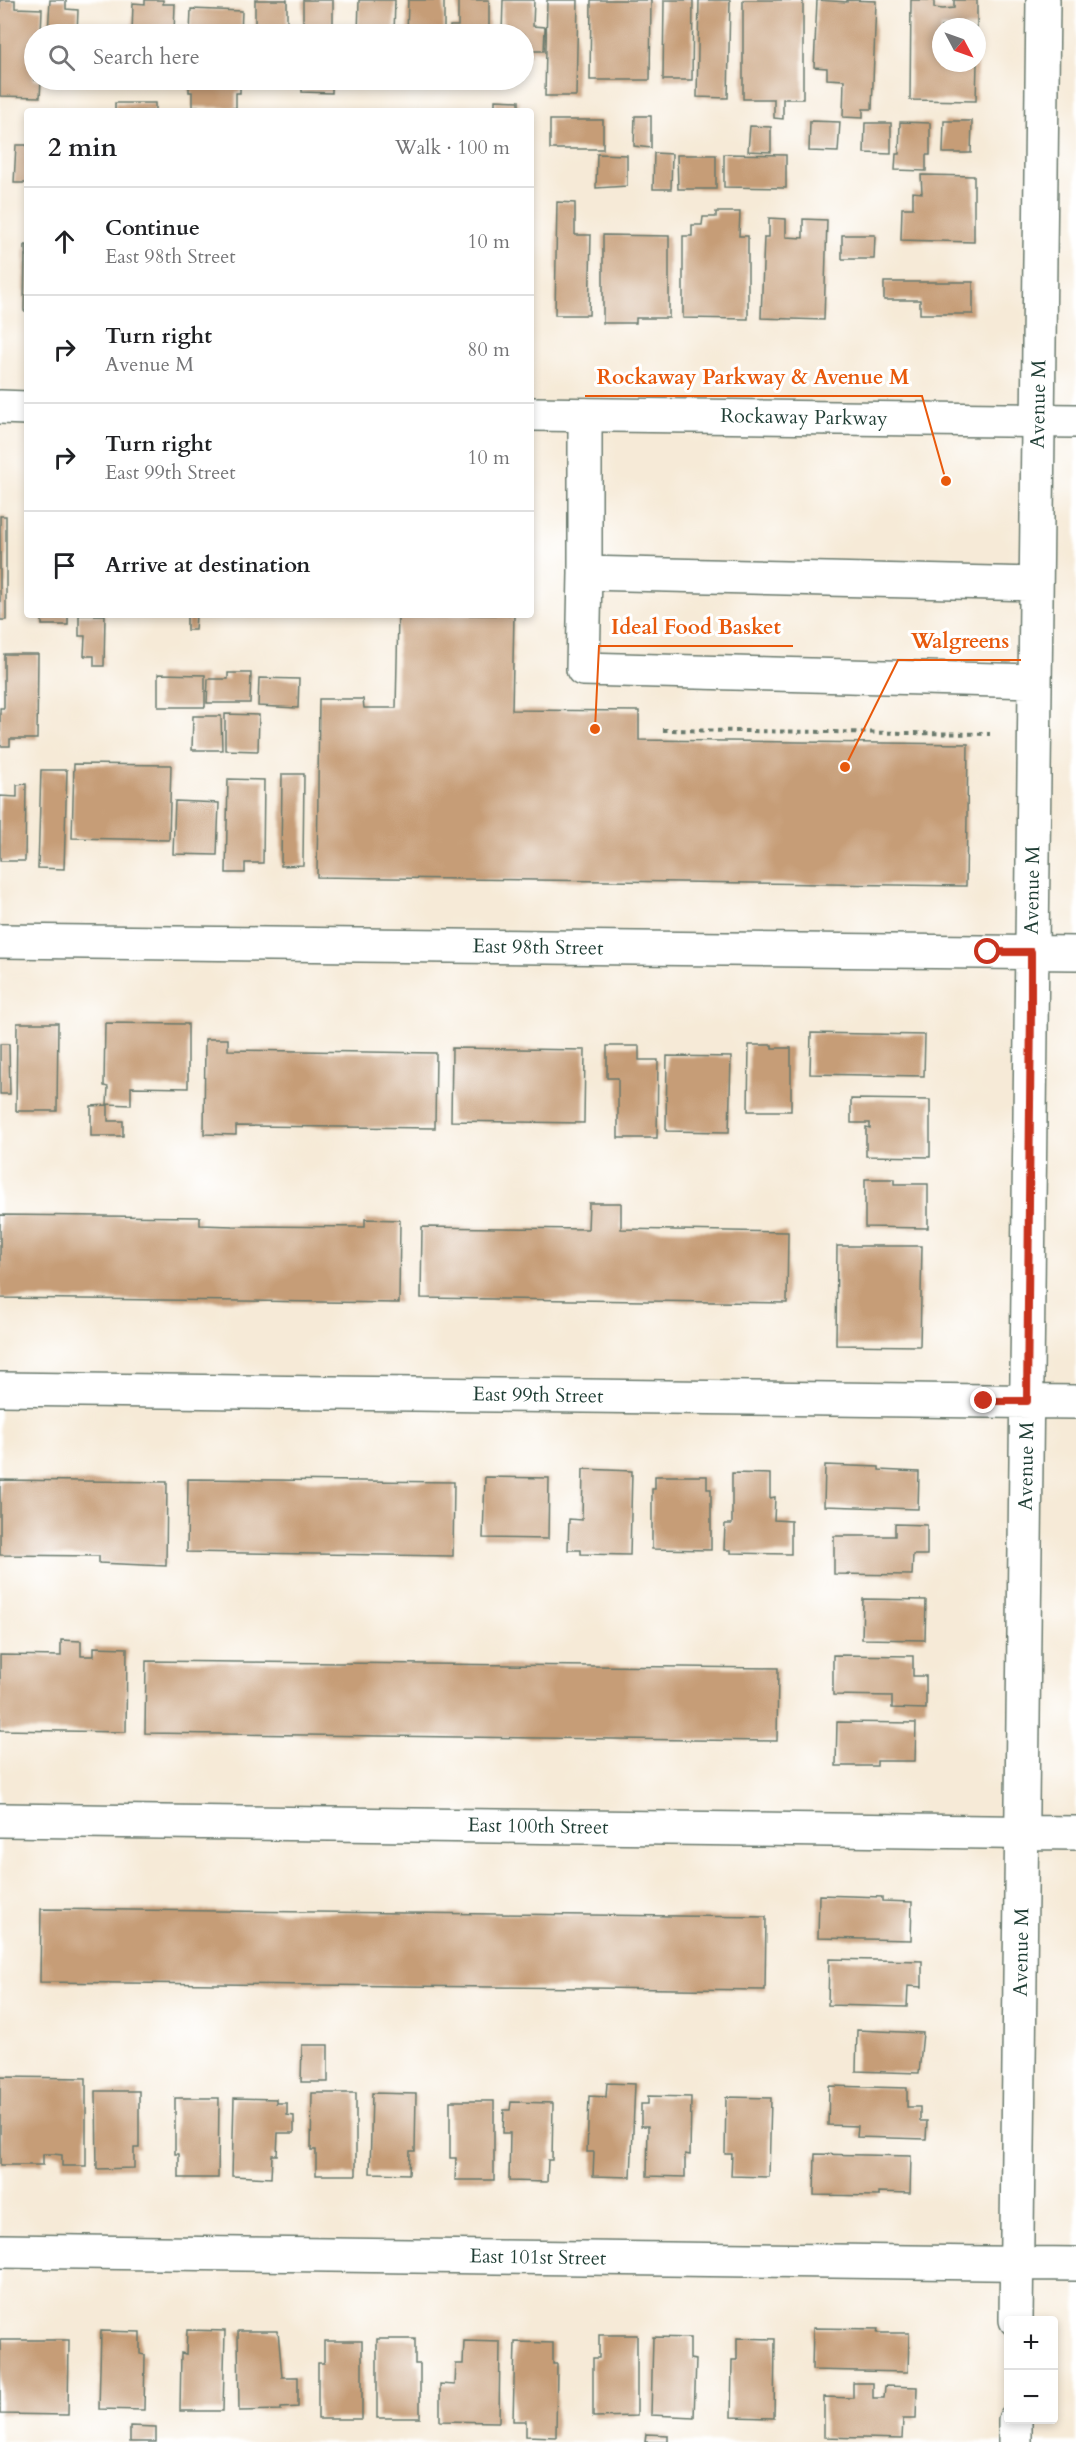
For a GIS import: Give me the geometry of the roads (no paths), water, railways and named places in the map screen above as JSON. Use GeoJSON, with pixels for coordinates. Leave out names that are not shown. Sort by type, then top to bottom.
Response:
{"type":"FeatureCollection","features":[{"type":"Feature","properties":{"kind":"street","name":"Avenue M"},"geometry":{"type":"LineString","coordinates":[[1016,2316],[1043,0]]}},
{"type":"Feature","properties":{"kind":"street"},"geometry":{"type":"LineString","coordinates":[[0,407],[24,408]]}},
{"type":"Feature","properties":{"kind":"street","name":"Rockaway Parkway"},"geometry":{"type":"LineString","coordinates":[[534,414],[1076,421]]}},
{"type":"Feature","properties":{"kind":"street"},"geometry":{"type":"LineString","coordinates":[[585,415],[583,669],[1035,681]]}},
{"type":"Feature","properties":{"kind":"street"},"geometry":{"type":"LineString","coordinates":[[585,573],[1035,585]]}},
{"type":"Feature","properties":{"kind":"street","name":"East 98th Street"},"geometry":{"type":"LineString","coordinates":[[0,941],[1076,953]]}},
{"type":"Feature","properties":{"kind":"street","name":"East 99th Street"},"geometry":{"type":"LineString","coordinates":[[0,1389],[1076,1402]]}},
{"type":"Feature","properties":{"kind":"street","name":"East 100th Street"},"geometry":{"type":"LineString","coordinates":[[0,1820],[1076,1833]]}},
{"type":"Feature","properties":{"kind":"street","name":"East 101st Street"},"geometry":{"type":"LineString","coordinates":[[0,2251],[1076,2264]]}},
{"type":"Feature","properties":{"kind":"street"},"geometry":{"type":"LineString","coordinates":[[1015,2424],[1015,2442]]}},
{"type":"Feature","properties":{"kind":"place","name":"Rockaway Parkway & Avenue M"},"geometry":{"type":"Point","coordinates":[946,481]}},
{"type":"Feature","properties":{"kind":"place","name":"Ideal Food Basket"},"geometry":{"type":"Point","coordinates":[595,729]}},
{"type":"Feature","properties":{"kind":"place","name":"Walgreens"},"geometry":{"type":"Point","coordinates":[845,767]}}]}
